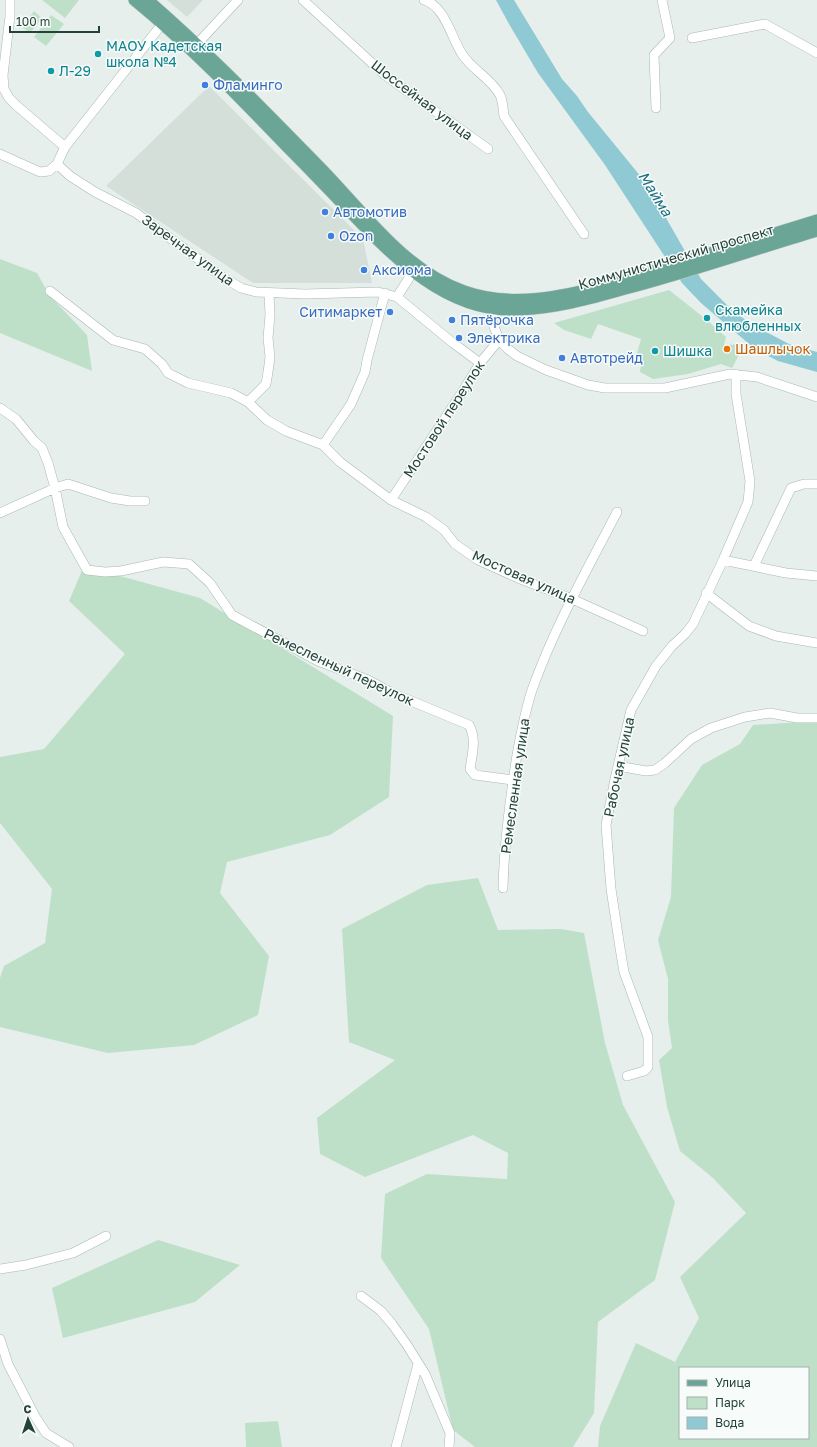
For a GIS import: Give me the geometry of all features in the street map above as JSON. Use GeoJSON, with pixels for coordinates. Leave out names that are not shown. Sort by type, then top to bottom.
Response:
{"type":"FeatureCollection","features":[{"type":"Feature","properties":{"kind":"main road","name":"Коммунистический проспект"},"geometry":{"type":"LineString","coordinates":[[134,0],[195,54],[288,147],[386,250],[407,268],[429,283],[466,301],[494,304],[517,310],[575,302],[663,279],[726,253],[817,220]]}},
{"type":"Feature","properties":{"kind":"main road","name":"Коммунистический проспект"},"geometry":{"type":"LineString","coordinates":[[148,0],[197,44],[317,164],[404,254],[419,267],[447,284],[494,304],[577,292],[610,284],[657,269],[817,231]]}},
{"type":"Feature","properties":{"kind":"street"},"geometry":{"type":"LineString","coordinates":[[10,0],[10,16],[3,75],[4,89],[9,98],[17,106],[65,147]]}},
{"type":"Feature","properties":{"kind":"street"},"geometry":{"type":"LineString","coordinates":[[197,44],[238,0]]}},
{"type":"Feature","properties":{"kind":"street","name":"Шоссейная улица"},"geometry":{"type":"LineString","coordinates":[[303,0],[385,75],[488,149]]}},
{"type":"Feature","properties":{"kind":"street"},"geometry":{"type":"LineString","coordinates":[[424,0],[430,2],[439,9],[462,54],[497,90],[501,96],[504,116],[584,234]]}},
{"type":"Feature","properties":{"kind":"street"},"geometry":{"type":"LineString","coordinates":[[656,108],[654,55],[670,38],[662,0]]}},
{"type":"Feature","properties":{"kind":"street"},"geometry":{"type":"LineString","coordinates":[[0,154],[40,172],[49,171],[57,164],[65,147],[162,24]]}},
{"type":"Feature","properties":{"kind":"street"},"geometry":{"type":"LineString","coordinates":[[692,38],[765,24],[817,53]]}},
{"type":"Feature","properties":{"kind":"street","name":"Заречная улица"},"geometry":{"type":"LineString","coordinates":[[57,164],[70,176],[95,192],[136,213],[224,278],[240,288],[256,292],[269,293],[360,293],[385,294],[397,297]]}},
{"type":"Feature","properties":{"kind":"street"},"geometry":{"type":"LineString","coordinates":[[409,278],[397,297],[480,363]]}},
{"type":"Feature","properties":{"kind":"street","name":"Мостовая улица"},"geometry":{"type":"LineString","coordinates":[[50,291],[113,340],[145,349],[162,364],[168,373],[188,384],[231,393],[248,402],[267,420],[286,431],[323,446],[340,462],[391,500],[426,517],[444,530],[455,544],[478,560],[518,578],[572,599],[643,631]]}},
{"type":"Feature","properties":{"kind":"street"},"geometry":{"type":"LineString","coordinates":[[248,402],[266,384],[270,357],[268,338],[270,315],[269,293]]}},
{"type":"Feature","properties":{"kind":"street"},"geometry":{"type":"LineString","coordinates":[[323,446],[351,404],[365,372],[385,294]]}},
{"type":"Feature","properties":{"kind":"street"},"geometry":{"type":"LineString","coordinates":[[494,304],[492,321],[499,340],[508,349],[546,370],[596,387],[665,388],[704,378],[736,374],[757,377],[817,397]]}},
{"type":"Feature","properties":{"kind":"street","name":"Мостовой переулок"},"geometry":{"type":"LineString","coordinates":[[391,500],[480,363],[499,340]]}},
{"type":"Feature","properties":{"kind":"street","name":"Рабочая улица"},"geometry":{"type":"LineString","coordinates":[[627,1076],[644,1071],[648,1067],[648,1037],[624,972],[611,889],[606,825],[631,710],[656,666],[672,646],[693,624],[748,502],[750,481],[736,394],[736,374]]}},
{"type":"Feature","properties":{"kind":"street"},"geometry":{"type":"LineString","coordinates":[[0,408],[16,419],[34,441],[42,448],[55,488]]}},
{"type":"Feature","properties":{"kind":"street"},"geometry":{"type":"LineString","coordinates":[[0,513],[55,488],[68,484],[111,498],[130,501],[145,501]]}},
{"type":"Feature","properties":{"kind":"street"},"geometry":{"type":"LineString","coordinates":[[754,566],[791,488],[804,484],[817,484]]}},
{"type":"Feature","properties":{"kind":"street","name":"Ремесленный переулок"},"geometry":{"type":"LineString","coordinates":[[55,488],[64,527],[87,570],[105,572],[120,571],[163,562],[189,564],[210,583],[232,615],[318,661],[368,680],[392,693],[469,726],[474,733],[470,769],[475,775],[513,780]]}},
{"type":"Feature","properties":{"kind":"street","name":"Ремесленная улица"},"geometry":{"type":"LineString","coordinates":[[503,888],[503,865],[513,780],[524,718],[532,690],[556,630],[617,512]]}},
{"type":"Feature","properties":{"kind":"street"},"geometry":{"type":"LineString","coordinates":[[723,560],[786,573],[817,576]]}},
{"type":"Feature","properties":{"kind":"street"},"geometry":{"type":"LineString","coordinates":[[706,593],[749,626],[776,636],[817,643]]}},
{"type":"Feature","properties":{"kind":"street"},"geometry":{"type":"LineString","coordinates":[[618,766],[646,771],[655,770],[665,764],[691,739],[711,728],[745,717],[770,713],[797,718],[817,718]]}},
{"type":"Feature","properties":{"kind":"street"},"geometry":{"type":"LineString","coordinates":[[0,1269],[26,1266],[73,1253],[106,1236]]}},
{"type":"Feature","properties":{"kind":"street"},"geometry":{"type":"LineString","coordinates":[[361,1296],[381,1311],[407,1345],[425,1374],[450,1433],[449,1447]]}},
{"type":"Feature","properties":{"kind":"street"},"geometry":{"type":"LineString","coordinates":[[0,1339],[8,1364],[36,1418],[46,1433],[69,1447]]}},
{"type":"Feature","properties":{"kind":"street"},"geometry":{"type":"LineString","coordinates":[[396,1447],[418,1364]]}},
{"type":"Feature","properties":{"kind":"shaded area"},"geometry":{"type":"Polygon","coordinates":[[[167,0],[203,0],[187,17],[167,0]]]}},
{"type":"Feature","properties":{"kind":"shaded area"},"geometry":{"type":"Polygon","coordinates":[[[209,86],[363,239],[372,283],[253,283],[106,186],[209,86]]]}},
{"type":"Feature","properties":{"kind":"green space"},"geometry":{"type":"Polygon","coordinates":[[[42,0],[79,0],[65,18],[42,0]]]}},
{"type":"Feature","properties":{"kind":"green space"},"geometry":{"type":"Polygon","coordinates":[[[34,11],[42,18],[30,33],[22,27],[34,11]]]}},
{"type":"Feature","properties":{"kind":"green space"},"geometry":{"type":"Polygon","coordinates":[[[51,15],[64,24],[46,46],[34,37],[51,15]]]}},
{"type":"Feature","properties":{"kind":"green space"},"geometry":{"type":"Polygon","coordinates":[[[0,259],[37,273],[50,296],[87,335],[92,371],[0,333],[0,259]]]}},
{"type":"Feature","properties":{"kind":"green space"},"geometry":{"type":"Polygon","coordinates":[[[669,290],[726,337],[724,345],[745,344],[732,368],[721,364],[688,374],[653,379],[640,372],[641,365],[636,357],[641,339],[598,324],[591,339],[564,330],[554,323],[669,290]]]}},
{"type":"Feature","properties":{"kind":"green space"},"geometry":{"type":"Polygon","coordinates":[[[84,566],[200,598],[393,716],[389,797],[330,835],[227,862],[220,893],[269,956],[258,1015],[194,1045],[108,1053],[0,1027],[0,978],[4,966],[45,943],[52,889],[0,823],[0,757],[44,749],[125,654],[69,601],[84,566]]]}},
{"type":"Feature","properties":{"kind":"green space"},"geometry":{"type":"Polygon","coordinates":[[[817,721],[817,1447],[598,1447],[600,1426],[636,1343],[675,1362],[699,1318],[680,1277],[746,1213],[713,1178],[680,1151],[667,1107],[659,1060],[672,1048],[668,1021],[668,979],[658,940],[671,897],[674,808],[702,765],[740,744],[753,725],[817,721]]]}},
{"type":"Feature","properties":{"kind":"green space"},"geometry":{"type":"Polygon","coordinates":[[[478,878],[498,930],[561,929],[584,933],[605,1043],[623,1105],[675,1202],[655,1280],[598,1322],[594,1413],[573,1447],[475,1447],[453,1430],[429,1329],[381,1258],[385,1194],[427,1174],[507,1179],[508,1153],[473,1135],[365,1177],[320,1154],[317,1118],[395,1060],[349,1042],[342,929],[427,885],[478,878]]]}},
{"type":"Feature","properties":{"kind":"green space"},"geometry":{"type":"Polygon","coordinates":[[[158,1240],[240,1265],[195,1302],[63,1338],[52,1288],[158,1240]]]}},
{"type":"Feature","properties":{"kind":"green space"},"geometry":{"type":"Polygon","coordinates":[[[278,1421],[282,1447],[246,1447],[245,1423],[278,1421]]]}},
{"type":"Feature","properties":{"kind":"water","name":"Майма"},"geometry":{"type":"Polygon","coordinates":[[[496,0],[514,0],[562,79],[646,183],[701,279],[728,306],[749,323],[789,344],[817,352],[817,372],[778,361],[755,349],[701,303],[682,283],[605,165],[538,73],[496,0]]]}},
{"type":"Feature","properties":{"kind":"place","name":"МАОУ Кадетская школа №4"},"geometry":{"type":"Point","coordinates":[98,54]}},
{"type":"Feature","properties":{"kind":"place","name":"Л-29"},"geometry":{"type":"Point","coordinates":[51,71]}},
{"type":"Feature","properties":{"kind":"place","name":"Фламинго"},"geometry":{"type":"Point","coordinates":[205,85]}},
{"type":"Feature","properties":{"kind":"place","name":"Автомотив"},"geometry":{"type":"Point","coordinates":[325,212]}},
{"type":"Feature","properties":{"kind":"place","name":"Ozon"},"geometry":{"type":"Point","coordinates":[331,236]}},
{"type":"Feature","properties":{"kind":"place","name":"Аксиома"},"geometry":{"type":"Point","coordinates":[364,270]}},
{"type":"Feature","properties":{"kind":"place","name":"Ситимаркет"},"geometry":{"type":"Point","coordinates":[390,312]}},
{"type":"Feature","properties":{"kind":"place","name":"Скамейка влюбленных"},"geometry":{"type":"Point","coordinates":[707,318]}},
{"type":"Feature","properties":{"kind":"place","name":"Пятёрочка"},"geometry":{"type":"Point","coordinates":[452,320]}},
{"type":"Feature","properties":{"kind":"place","name":"Электрика"},"geometry":{"type":"Point","coordinates":[459,338]}},
{"type":"Feature","properties":{"kind":"place","name":"Шашлычок"},"geometry":{"type":"Point","coordinates":[727,349]}},
{"type":"Feature","properties":{"kind":"place","name":"Шишка"},"geometry":{"type":"Point","coordinates":[655,351]}},
{"type":"Feature","properties":{"kind":"place","name":"Автотрейд"},"geometry":{"type":"Point","coordinates":[562,358]}}]}
